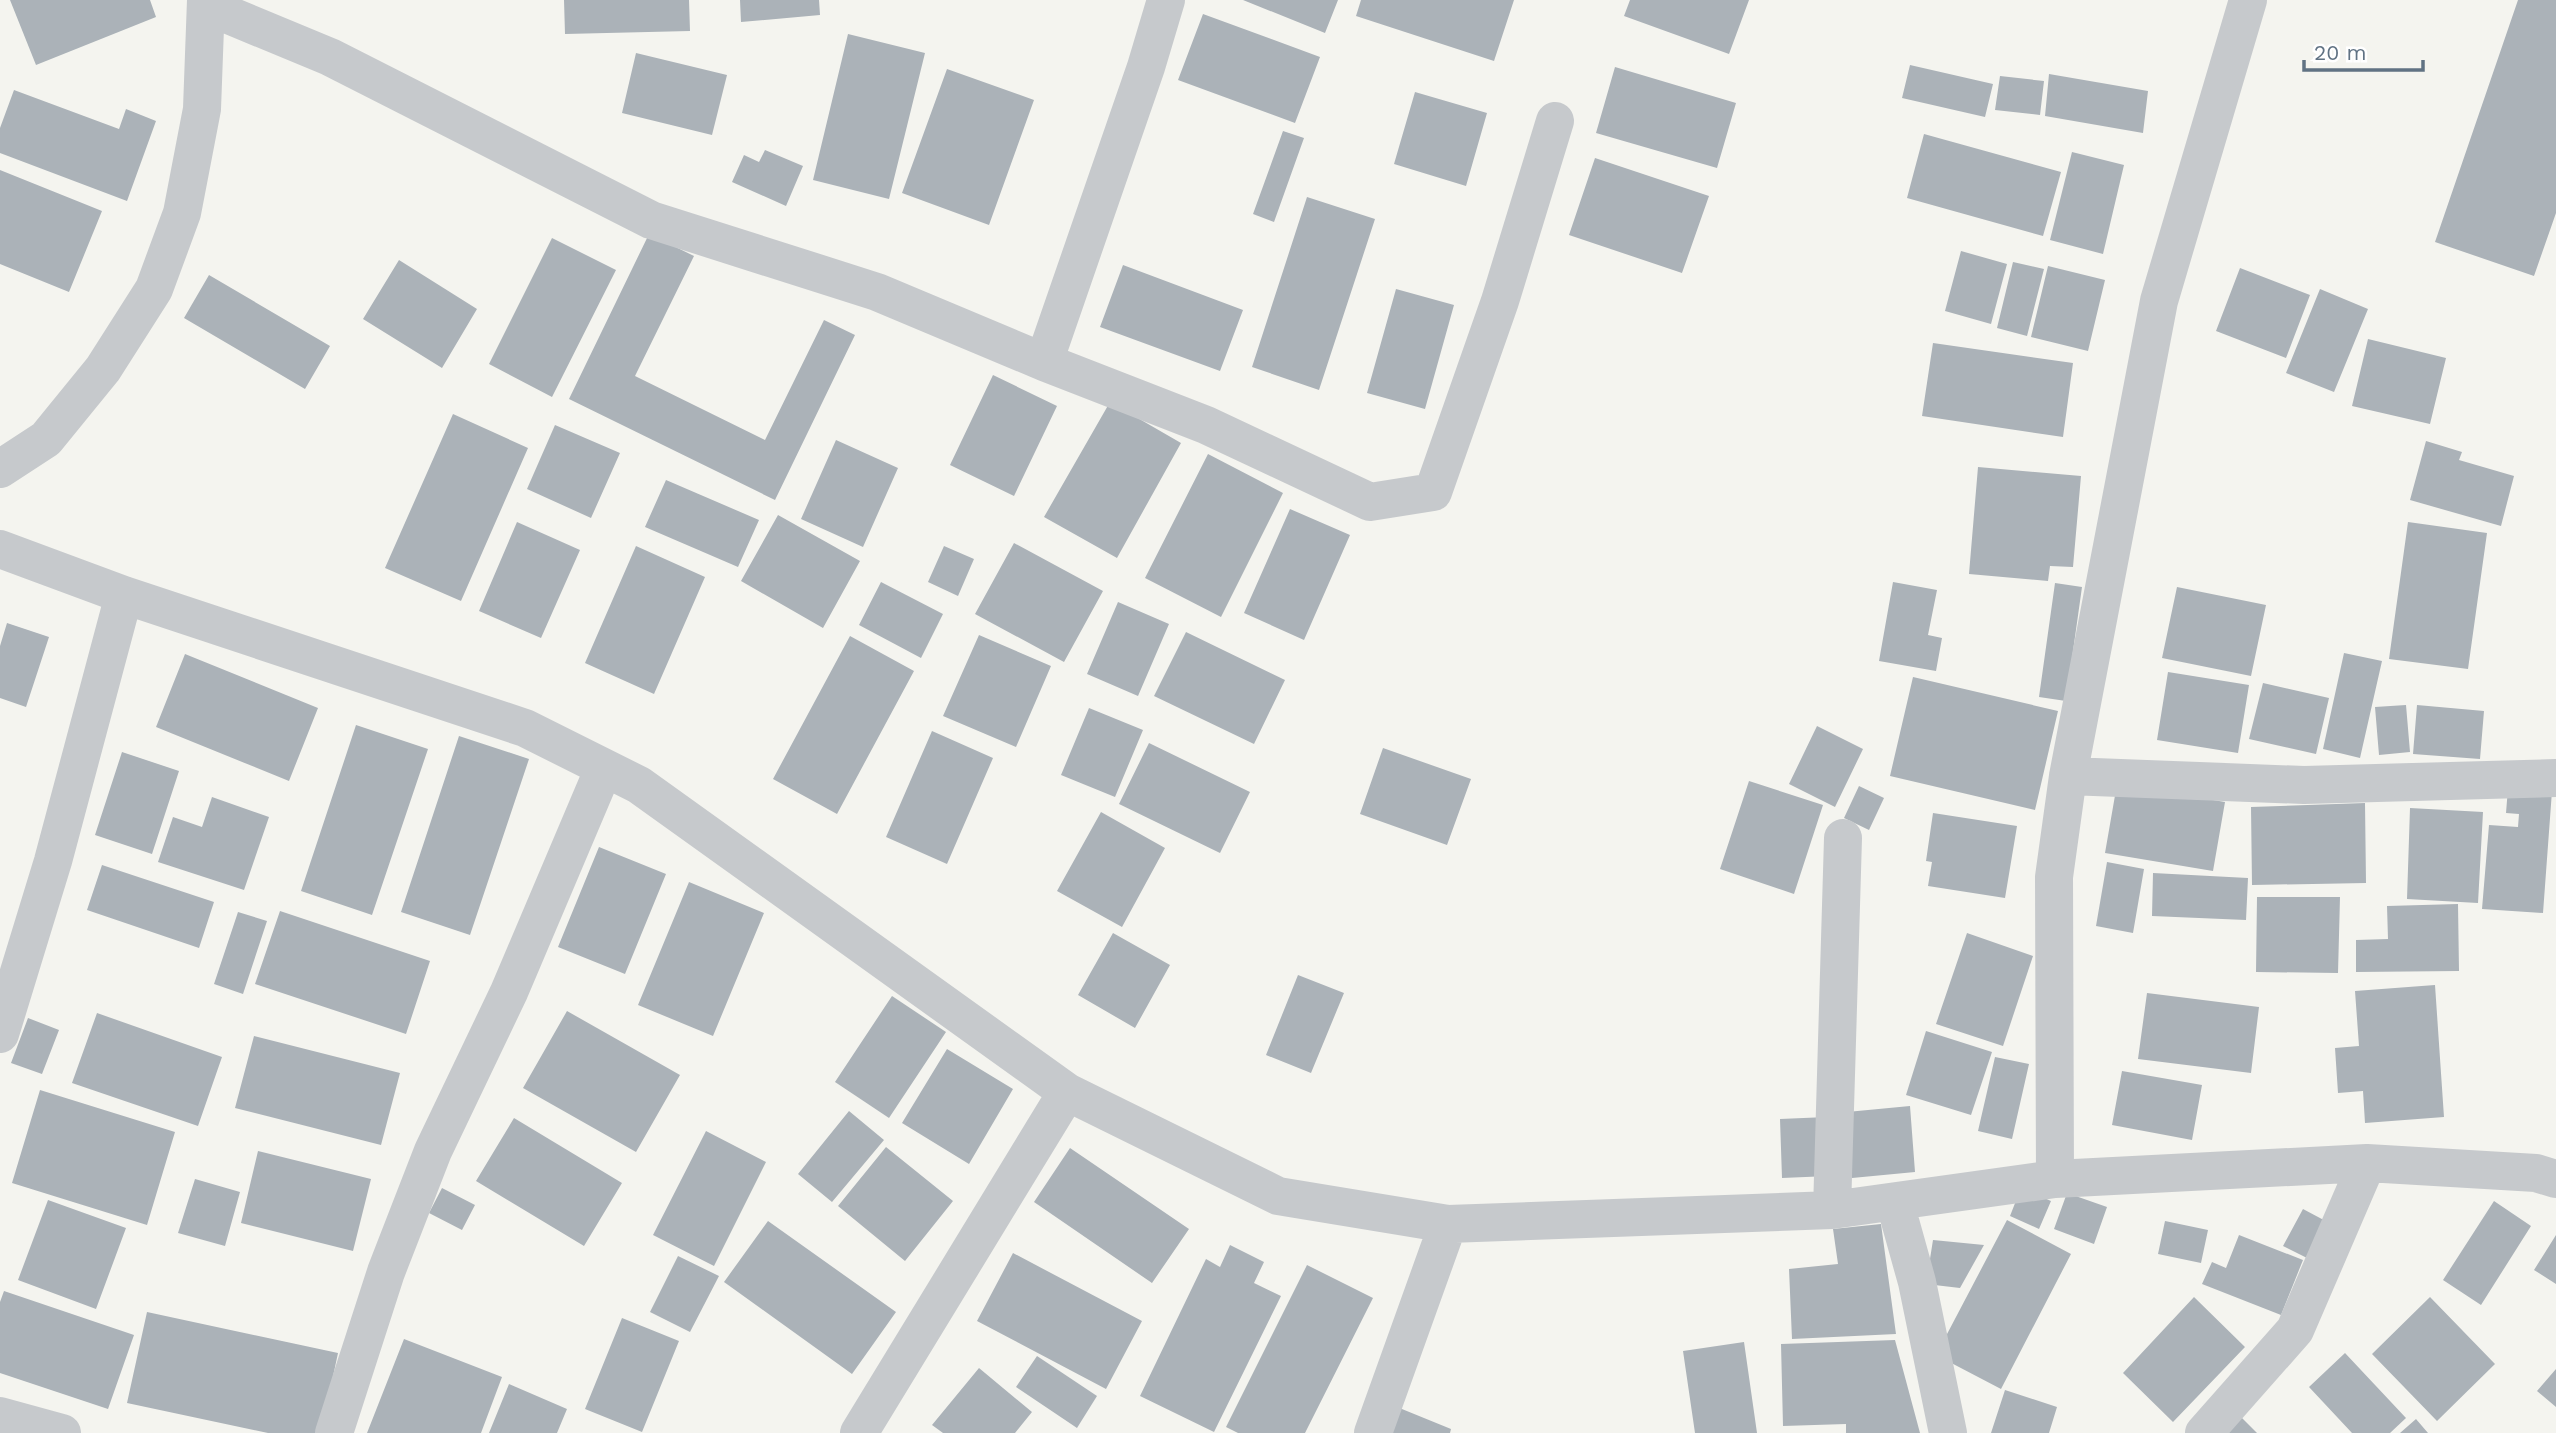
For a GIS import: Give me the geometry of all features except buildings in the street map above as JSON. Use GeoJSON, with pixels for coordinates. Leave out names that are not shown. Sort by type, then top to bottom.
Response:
{"type":"FeatureCollection","features":[{"type":"Feature","properties":{"kind":"street"},"geometry":{"type":"LineString","coordinates":[[1044,362],[1146,68],[1166,0]]}},
{"type":"Feature","properties":{"kind":"street"},"geometry":{"type":"LineString","coordinates":[[2055,1179],[2054,877],[2068,776],[2159,301],[2248,0]]}},
{"type":"Feature","properties":{"kind":"street"},"geometry":{"type":"LineString","coordinates":[[0,469],[46,439],[103,369],[154,289],[182,213],[202,109],[206,3],[330,57],[651,220],[877,292],[1044,362],[1206,425],[1370,502],[1433,492],[1500,301],[1555,121]]}},
{"type":"Feature","properties":{"kind":"street"},"geometry":{"type":"LineString","coordinates":[[0,549],[124,595],[525,728],[639,785],[1068,1092],[1278,1196],[1448,1224],[1832,1210],[2055,1179],[2367,1163],[2536,1173],[2556,1179]]}},
{"type":"Feature","properties":{"kind":"street"},"geometry":{"type":"LineString","coordinates":[[0,1034],[53,861],[124,595]]}},
{"type":"Feature","properties":{"kind":"street"},"geometry":{"type":"LineString","coordinates":[[334,1433],[386,1272],[433,1151],[509,992],[604,768]]}},
{"type":"Feature","properties":{"kind":"street"},"geometry":{"type":"LineString","coordinates":[[2068,776],[2304,785],[2556,778]]}},
{"type":"Feature","properties":{"kind":"street"},"geometry":{"type":"LineString","coordinates":[[1832,1210],[1843,838]]}},
{"type":"Feature","properties":{"kind":"street"},"geometry":{"type":"LineString","coordinates":[[859,1433],[1068,1092]]}},
{"type":"Feature","properties":{"kind":"street"},"geometry":{"type":"LineString","coordinates":[[2204,1433],[2295,1330],[2367,1163]]}},
{"type":"Feature","properties":{"kind":"street"},"geometry":{"type":"LineString","coordinates":[[1895,1203],[1917,1282],[1948,1433]]}},
{"type":"Feature","properties":{"kind":"street"},"geometry":{"type":"LineString","coordinates":[[1373,1433],[1448,1224]]}},
{"type":"Feature","properties":{"kind":"street"},"geometry":{"type":"LineString","coordinates":[[0,1416],[62,1433]]}}]}
